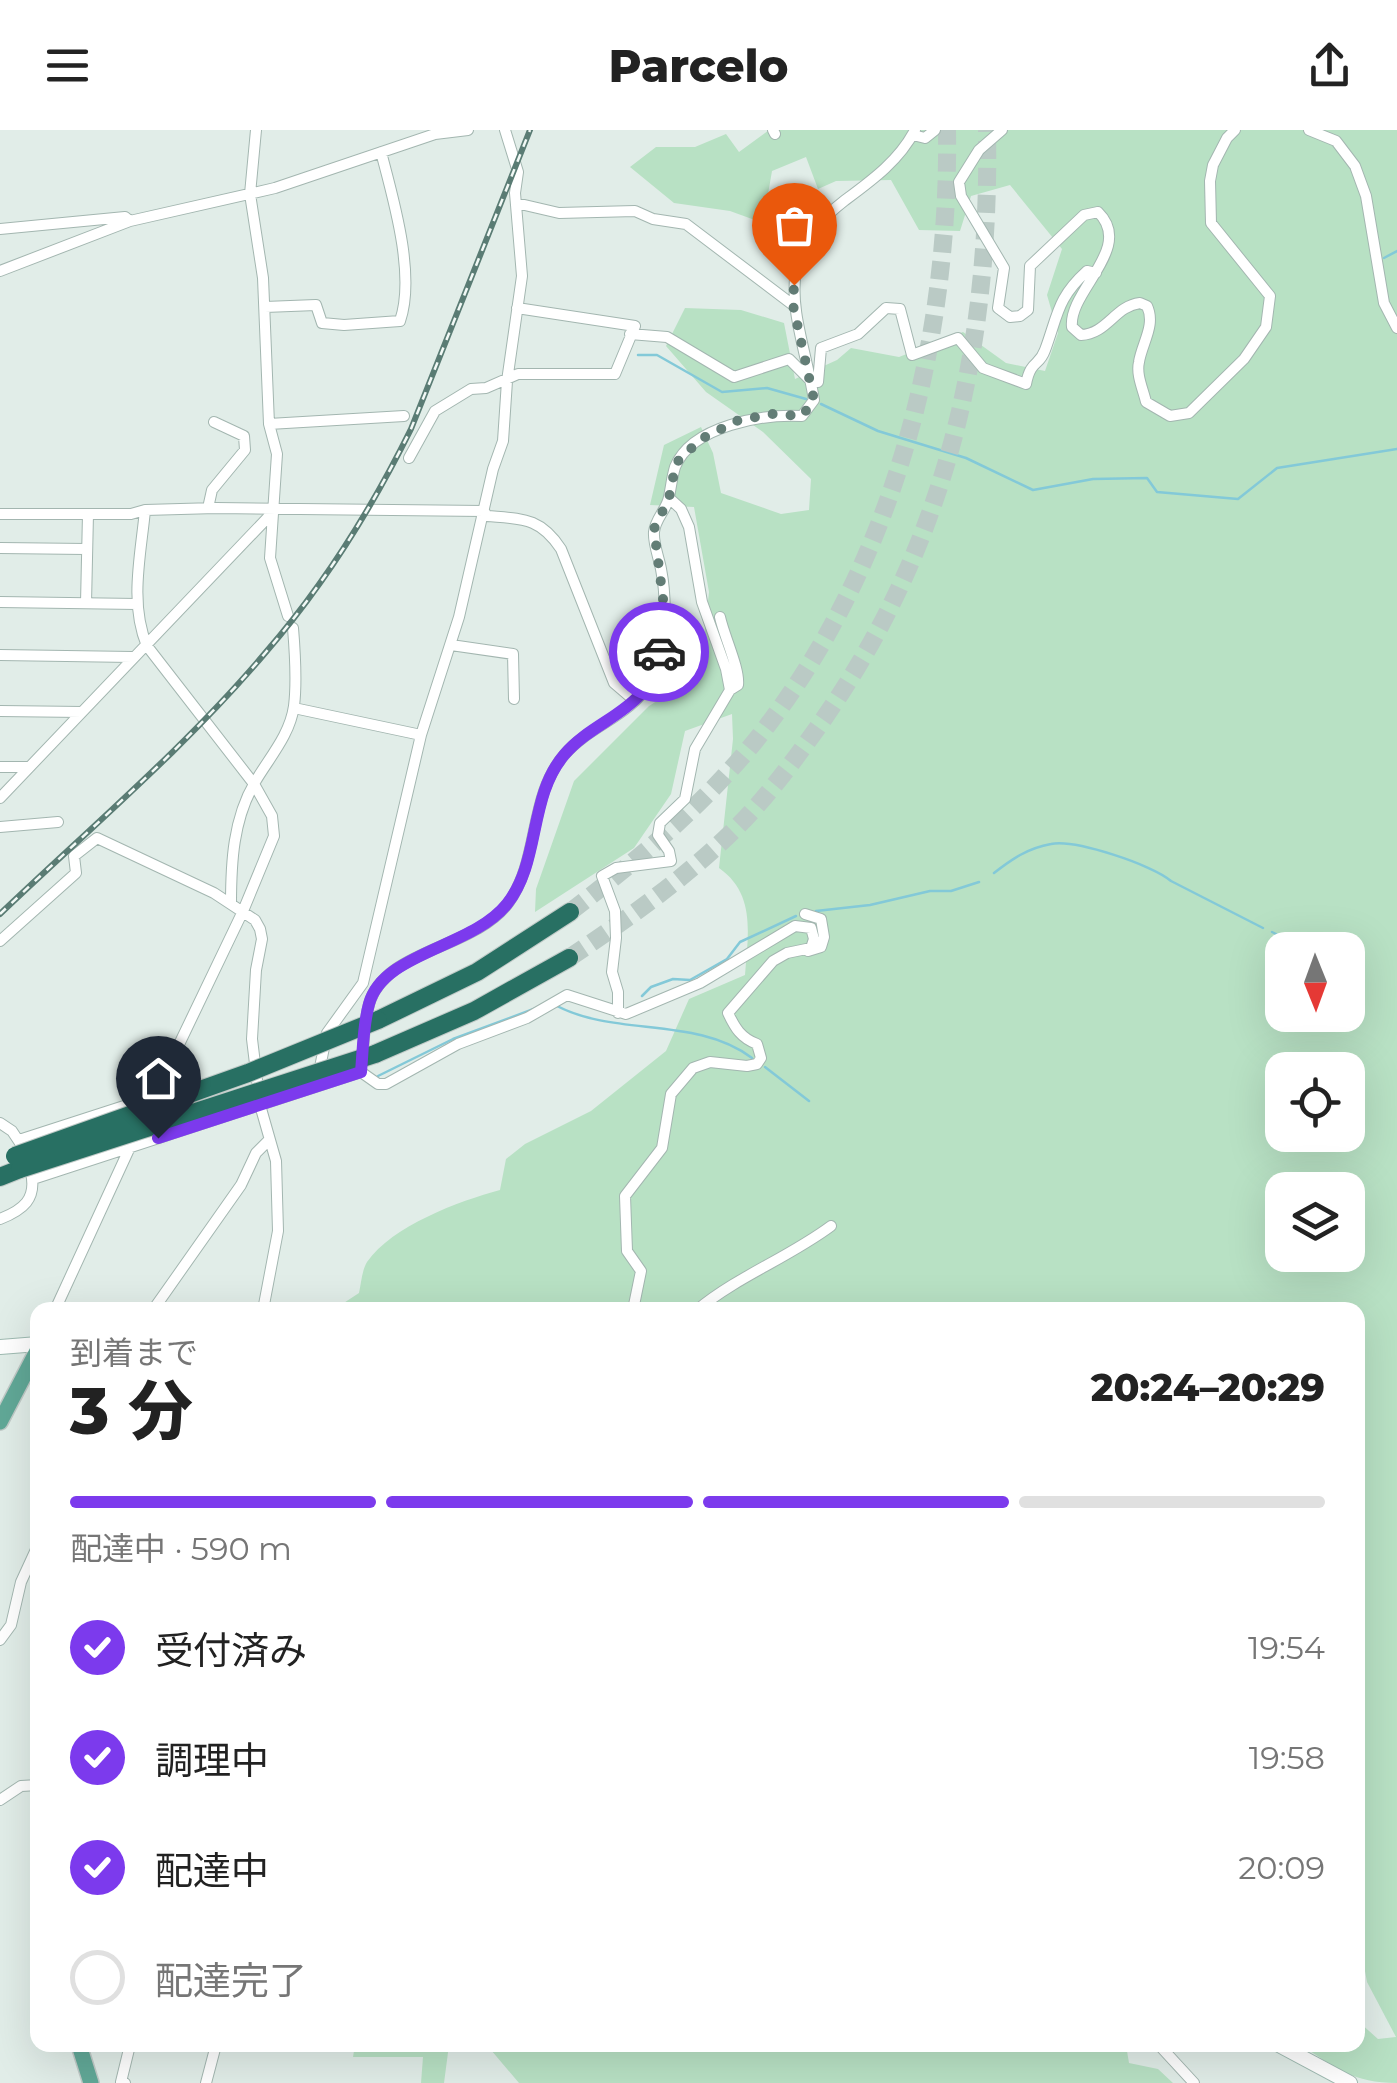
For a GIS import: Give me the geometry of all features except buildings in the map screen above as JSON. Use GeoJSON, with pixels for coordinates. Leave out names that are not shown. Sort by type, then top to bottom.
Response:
{"type":"FeatureCollection","features":[{"type":"Feature","properties":{"kind":"highway"},"geometry":{"type":"LineString","coordinates":[[0,1177],[18,1161],[378,1020],[477,972],[570,912]]}},
{"type":"Feature","properties":{"kind":"highway"},"geometry":{"type":"LineString","coordinates":[[18,1161],[375,1054],[474,1011],[568,958]]}},
{"type":"Feature","properties":{"kind":"main road"},"geometry":{"type":"LineString","coordinates":[[0,1347],[30,1346]]}},
{"type":"Feature","properties":{"kind":"main road"},"geometry":{"type":"LineString","coordinates":[[0,1422],[30,1362]]}},
{"type":"Feature","properties":{"kind":"main road"},"geometry":{"type":"LineString","coordinates":[[81,2052],[91,2083]]}},
{"type":"Feature","properties":{"kind":"main road"},"geometry":{"type":"LineString","coordinates":[[1292,2052],[1350,2083]]}},
{"type":"Feature","properties":{"kind":"street"},"geometry":{"type":"LineString","coordinates":[[256,130],[250,194],[265,307],[269,424],[277,454],[270,558],[288,616]]}},
{"type":"Feature","properties":{"kind":"street"},"geometry":{"type":"LineString","coordinates":[[0,271],[130,220],[250,194],[435,134],[468,130]]}},
{"type":"Feature","properties":{"kind":"street"},"geometry":{"type":"LineString","coordinates":[[316,1088],[326,1033],[363,983],[421,735],[451,645],[502,441],[522,276],[516,204],[518,172],[505,130]]}},
{"type":"Feature","properties":{"kind":"street"},"geometry":{"type":"LineString","coordinates":[[361,1072],[369,1004],[376,987],[392,969],[458,940],[489,922],[508,903],[524,874],[538,807],[565,753],[635,701],[651,681],[666,622],[654,529],[669,498],[676,463],[701,439],[739,420],[773,414],[802,416],[814,400],[793,305],[796,268],[809,234],[844,201],[878,177],[914,132],[925,138],[935,130]]}},
{"type":"Feature","properties":{"kind":"street"},"geometry":{"type":"LineString","coordinates":[[1002,130],[980,150],[959,182],[960,196],[1004,268],[998,308],[1010,317],[1028,310],[1030,266],[1084,215],[1102,215],[1108,231],[1106,250],[1074,308],[1072,327],[1081,335],[1094,334],[1126,306],[1146,306],[1150,321],[1138,364],[1146,402],[1170,416],[1189,413],[1244,360],[1266,327],[1270,310],[1270,296],[1211,223],[1213,165],[1226,138],[1235,130]]}},
{"type":"Feature","properties":{"kind":"street"},"geometry":{"type":"LineString","coordinates":[[1309,130],[1336,141],[1355,166],[1366,196],[1384,303],[1397,328]]}},
{"type":"Feature","properties":{"kind":"street"},"geometry":{"type":"LineString","coordinates":[[265,307],[316,305],[322,322],[344,325],[400,321],[405,306],[401,244],[381,152]]}},
{"type":"Feature","properties":{"kind":"street"},"geometry":{"type":"LineString","coordinates":[[516,204],[559,213],[635,211],[686,224],[793,305]]}},
{"type":"Feature","properties":{"kind":"street"},"geometry":{"type":"LineString","coordinates":[[0,228],[125,217],[130,220]]}},
{"type":"Feature","properties":{"kind":"street"},"geometry":{"type":"LineString","coordinates":[[630,334],[667,336],[734,376],[790,359],[811,381],[818,382],[821,348],[858,334],[886,308],[900,309],[912,355],[958,338],[983,368],[1026,384],[1030,368],[1044,356],[1055,312],[1070,287],[1087,271],[1096,273]]}},
{"type":"Feature","properties":{"kind":"street"},"geometry":{"type":"LineString","coordinates":[[410,458],[435,411],[471,389],[507,381],[518,374],[615,374],[634,326],[517,308]]}},
{"type":"Feature","properties":{"kind":"street"},"geometry":{"type":"LineString","coordinates":[[269,424],[404,416]]}},
{"type":"Feature","properties":{"kind":"street"},"geometry":{"type":"LineString","coordinates":[[208,508],[212,490],[246,450],[244,436],[214,422]]}},
{"type":"Feature","properties":{"kind":"street"},"geometry":{"type":"LineString","coordinates":[[669,498],[681,509],[689,526],[702,602],[730,690]]}},
{"type":"Feature","properties":{"kind":"street"},"geometry":{"type":"LineString","coordinates":[[0,514],[130,514],[208,508],[484,511]]}},
{"type":"Feature","properties":{"kind":"street"},"geometry":{"type":"LineString","coordinates":[[59,1302],[243,911],[274,836],[272,816],[254,784],[147,646],[137,604],[144,510]]}},
{"type":"Feature","properties":{"kind":"street"},"geometry":{"type":"LineString","coordinates":[[0,798],[275,510]]}},
{"type":"Feature","properties":{"kind":"street"},"geometry":{"type":"LineString","coordinates":[[484,511],[487,516],[527,520],[550,532],[614,683],[635,701]]}},
{"type":"Feature","properties":{"kind":"street"},"geometry":{"type":"LineString","coordinates":[[86,602],[88,514]]}},
{"type":"Feature","properties":{"kind":"street"},"geometry":{"type":"LineString","coordinates":[[0,548],[86,549]]}},
{"type":"Feature","properties":{"kind":"street"},"geometry":{"type":"LineString","coordinates":[[0,602],[137,604]]}},
{"type":"Feature","properties":{"kind":"street"},"geometry":{"type":"LineString","coordinates":[[618,1013],[618,992],[612,972],[614,912],[602,876],[616,868],[671,861],[658,835],[660,823],[685,799],[695,748],[730,690],[738,685],[739,672],[726,644],[720,617]]}},
{"type":"Feature","properties":{"kind":"street"},"geometry":{"type":"LineString","coordinates":[[231,904],[237,828],[254,784],[274,756],[294,708],[293,628]]}},
{"type":"Feature","properties":{"kind":"street"},"geometry":{"type":"LineString","coordinates":[[451,645],[513,654],[514,698]]}},
{"type":"Feature","properties":{"kind":"street"},"geometry":{"type":"LineString","coordinates":[[0,655],[132,658]]}},
{"type":"Feature","properties":{"kind":"street"},"geometry":{"type":"LineString","coordinates":[[294,708],[421,735]]}},
{"type":"Feature","properties":{"kind":"street"},"geometry":{"type":"LineString","coordinates":[[0,711],[82,712]]}},
{"type":"Feature","properties":{"kind":"street"},"geometry":{"type":"LineString","coordinates":[[0,767],[29,767]]}},
{"type":"Feature","properties":{"kind":"street"},"geometry":{"type":"LineString","coordinates":[[0,827],[58,822]]}},
{"type":"Feature","properties":{"kind":"street"},"geometry":{"type":"LineString","coordinates":[[0,942],[76,873],[74,856],[97,838],[148,860],[255,920],[262,939],[252,1039],[260,1105],[276,1162],[278,1231],[265,1302]]}},
{"type":"Feature","properties":{"kind":"street"},"geometry":{"type":"LineString","coordinates":[[634,1302],[641,1270],[627,1251],[625,1196],[662,1148],[672,1094],[692,1068],[710,1062],[757,1064],[761,1058],[757,1044],[735,1029],[728,1013],[774,961],[787,953],[810,952],[821,947],[821,920],[805,914]]}},
{"type":"Feature","properties":{"kind":"street"},"geometry":{"type":"LineString","coordinates":[[361,1072],[378,1084],[386,1084],[458,1044],[505,1029],[549,1008],[566,995],[626,1014],[700,983],[796,926],[810,928],[814,933],[807,950]]}},
{"type":"Feature","properties":{"kind":"street"},"geometry":{"type":"LineString","coordinates":[[18,1161],[130,1146],[361,1072]]}},
{"type":"Feature","properties":{"kind":"street"},"geometry":{"type":"LineString","coordinates":[[18,1161],[154,1096]]}},
{"type":"Feature","properties":{"kind":"street"},"geometry":{"type":"LineString","coordinates":[[0,1123],[18,1161],[28,1203],[22,1210],[0,1219]]}},
{"type":"Feature","properties":{"kind":"street"},"geometry":{"type":"LineString","coordinates":[[159,1302],[242,1185],[256,1153],[269,1140]]}},
{"type":"Feature","properties":{"kind":"street"},"geometry":{"type":"LineString","coordinates":[[706,1302],[727,1286],[808,1244],[831,1226]]}},
{"type":"Feature","properties":{"kind":"street"},"geometry":{"type":"LineString","coordinates":[[0,1640],[11,1625],[30,1563]]}},
{"type":"Feature","properties":{"kind":"street"},"geometry":{"type":"LineString","coordinates":[[0,1800],[21,1786],[30,1785]]}},
{"type":"Feature","properties":{"kind":"street"},"geometry":{"type":"LineString","coordinates":[[125,2083],[121,2082],[128,2052]]}},
{"type":"Feature","properties":{"kind":"street"},"geometry":{"type":"LineString","coordinates":[[206,2083],[214,2052]]}},
{"type":"Feature","properties":{"kind":"street"},"geometry":{"type":"LineString","coordinates":[[1165,2052],[1194,2083]]}},
{"type":"Feature","properties":{"kind":"green space"},"geometry":{"type":"Polygon","coordinates":[[[769,130],[1397,130],[1397,2083],[1357,2077],[1312,2052],[1365,2052],[1365,2027],[1378,2039],[1396,2037],[1365,1971],[1365,1302],[345,1302],[359,1293],[367,1262],[378,1249],[409,1226],[446,1208],[500,1190],[506,1159],[525,1144],[591,1111],[666,1051],[689,999],[745,975],[748,930],[744,902],[731,878],[719,868],[733,739],[732,714],[685,731],[671,794],[634,848],[535,912],[536,889],[574,781],[649,706],[687,682],[702,654],[709,592],[694,507],[650,505],[664,445],[701,427],[713,453],[721,493],[781,514],[809,510],[811,479],[763,432],[706,392],[666,346],[685,308],[741,310],[784,323],[795,379],[837,360],[851,348],[899,357],[963,332],[1006,363],[1045,371],[1058,333],[1047,295],[1062,249],[1010,185],[971,196],[960,231],[919,230],[891,180],[836,181],[818,189],[806,157],[772,171],[763,223],[730,211],[674,203],[630,167],[656,147],[695,147],[726,134],[739,152],[769,130]]]}},
{"type":"Feature","properties":{"kind":"green space"},"geometry":{"type":"Polygon","coordinates":[[[354,2052],[448,2052],[444,2083],[421,2083],[423,2057],[353,2057],[354,2052]]]}},
{"type":"Feature","properties":{"kind":"green space"},"geometry":{"type":"Polygon","coordinates":[[[493,2052],[1127,2052],[1129,2063],[1158,2069],[1173,2083],[519,2083],[493,2052]]]}},
{"type":"Feature","properties":{"kind":"waterway"},"geometry":{"type":"LineString","coordinates":[[1384,258],[1397,251]]}},
{"type":"Feature","properties":{"kind":"waterway"},"geometry":{"type":"LineString","coordinates":[[638,355],[657,355],[722,392],[767,388],[806,399]]}},
{"type":"Feature","properties":{"kind":"waterway"},"geometry":{"type":"LineString","coordinates":[[821,404],[878,431],[966,458],[1033,490],[1093,479],[1147,478],[1157,492],[1238,499],[1277,468],[1397,449]]}},
{"type":"Feature","properties":{"kind":"waterway"},"geometry":{"type":"LineString","coordinates":[[994,873],[1035,848],[1062,843],[1077,845],[1148,868],[1263,928]]}},
{"type":"Feature","properties":{"kind":"waterway"},"geometry":{"type":"LineString","coordinates":[[816,911],[870,905],[930,891],[951,891],[979,882]]}},
{"type":"Feature","properties":{"kind":"waterway"},"geometry":{"type":"LineString","coordinates":[[642,996],[651,987],[673,979],[690,980],[727,959],[740,942],[796,916]]}},
{"type":"Feature","properties":{"kind":"waterway"},"geometry":{"type":"LineString","coordinates":[[557,1006],[605,1021],[706,1037],[752,1058]]}},
{"type":"Feature","properties":{"kind":"waterway"},"geometry":{"type":"LineString","coordinates":[[378,1076],[453,1039],[539,1007]]}},
{"type":"Feature","properties":{"kind":"waterway"},"geometry":{"type":"LineString","coordinates":[[765,1067],[809,1101]]}},
{"type":"Feature","properties":{"kind":"tunnel"},"geometry":{"type":"LineString","coordinates":[[570,912],[678,822],[751,746],[816,653],[853,585],[908,439],[926,363],[939,285],[947,130]]}},
{"type":"Feature","properties":{"kind":"tunnel"},"geometry":{"type":"LineString","coordinates":[[569,958],[677,881],[759,804],[818,727],[862,659],[899,589],[929,517],[952,443],[969,368],[986,211],[987,130]]}},
{"type":"Feature","properties":{"kind":"railway"},"geometry":{"type":"LineString","coordinates":[[0,914],[204,721],[266,652],[327,573],[411,429],[530,130]]}},
{"type":"Feature","properties":{"kind":"way so far"},"geometry":{"type":"LineString","coordinates":[[659,652],[666,622],[654,529],[669,498],[676,463],[701,439],[739,420],[773,414],[802,416],[814,400],[793,305],[794,285]]}},
{"type":"Feature","properties":{"kind":"route"},"geometry":{"type":"LineString","coordinates":[[158,1138],[361,1072],[369,1004],[376,987],[392,969],[458,940],[489,922],[508,903],[524,874],[538,807],[565,753],[635,701],[651,681],[659,652]]}}]}
